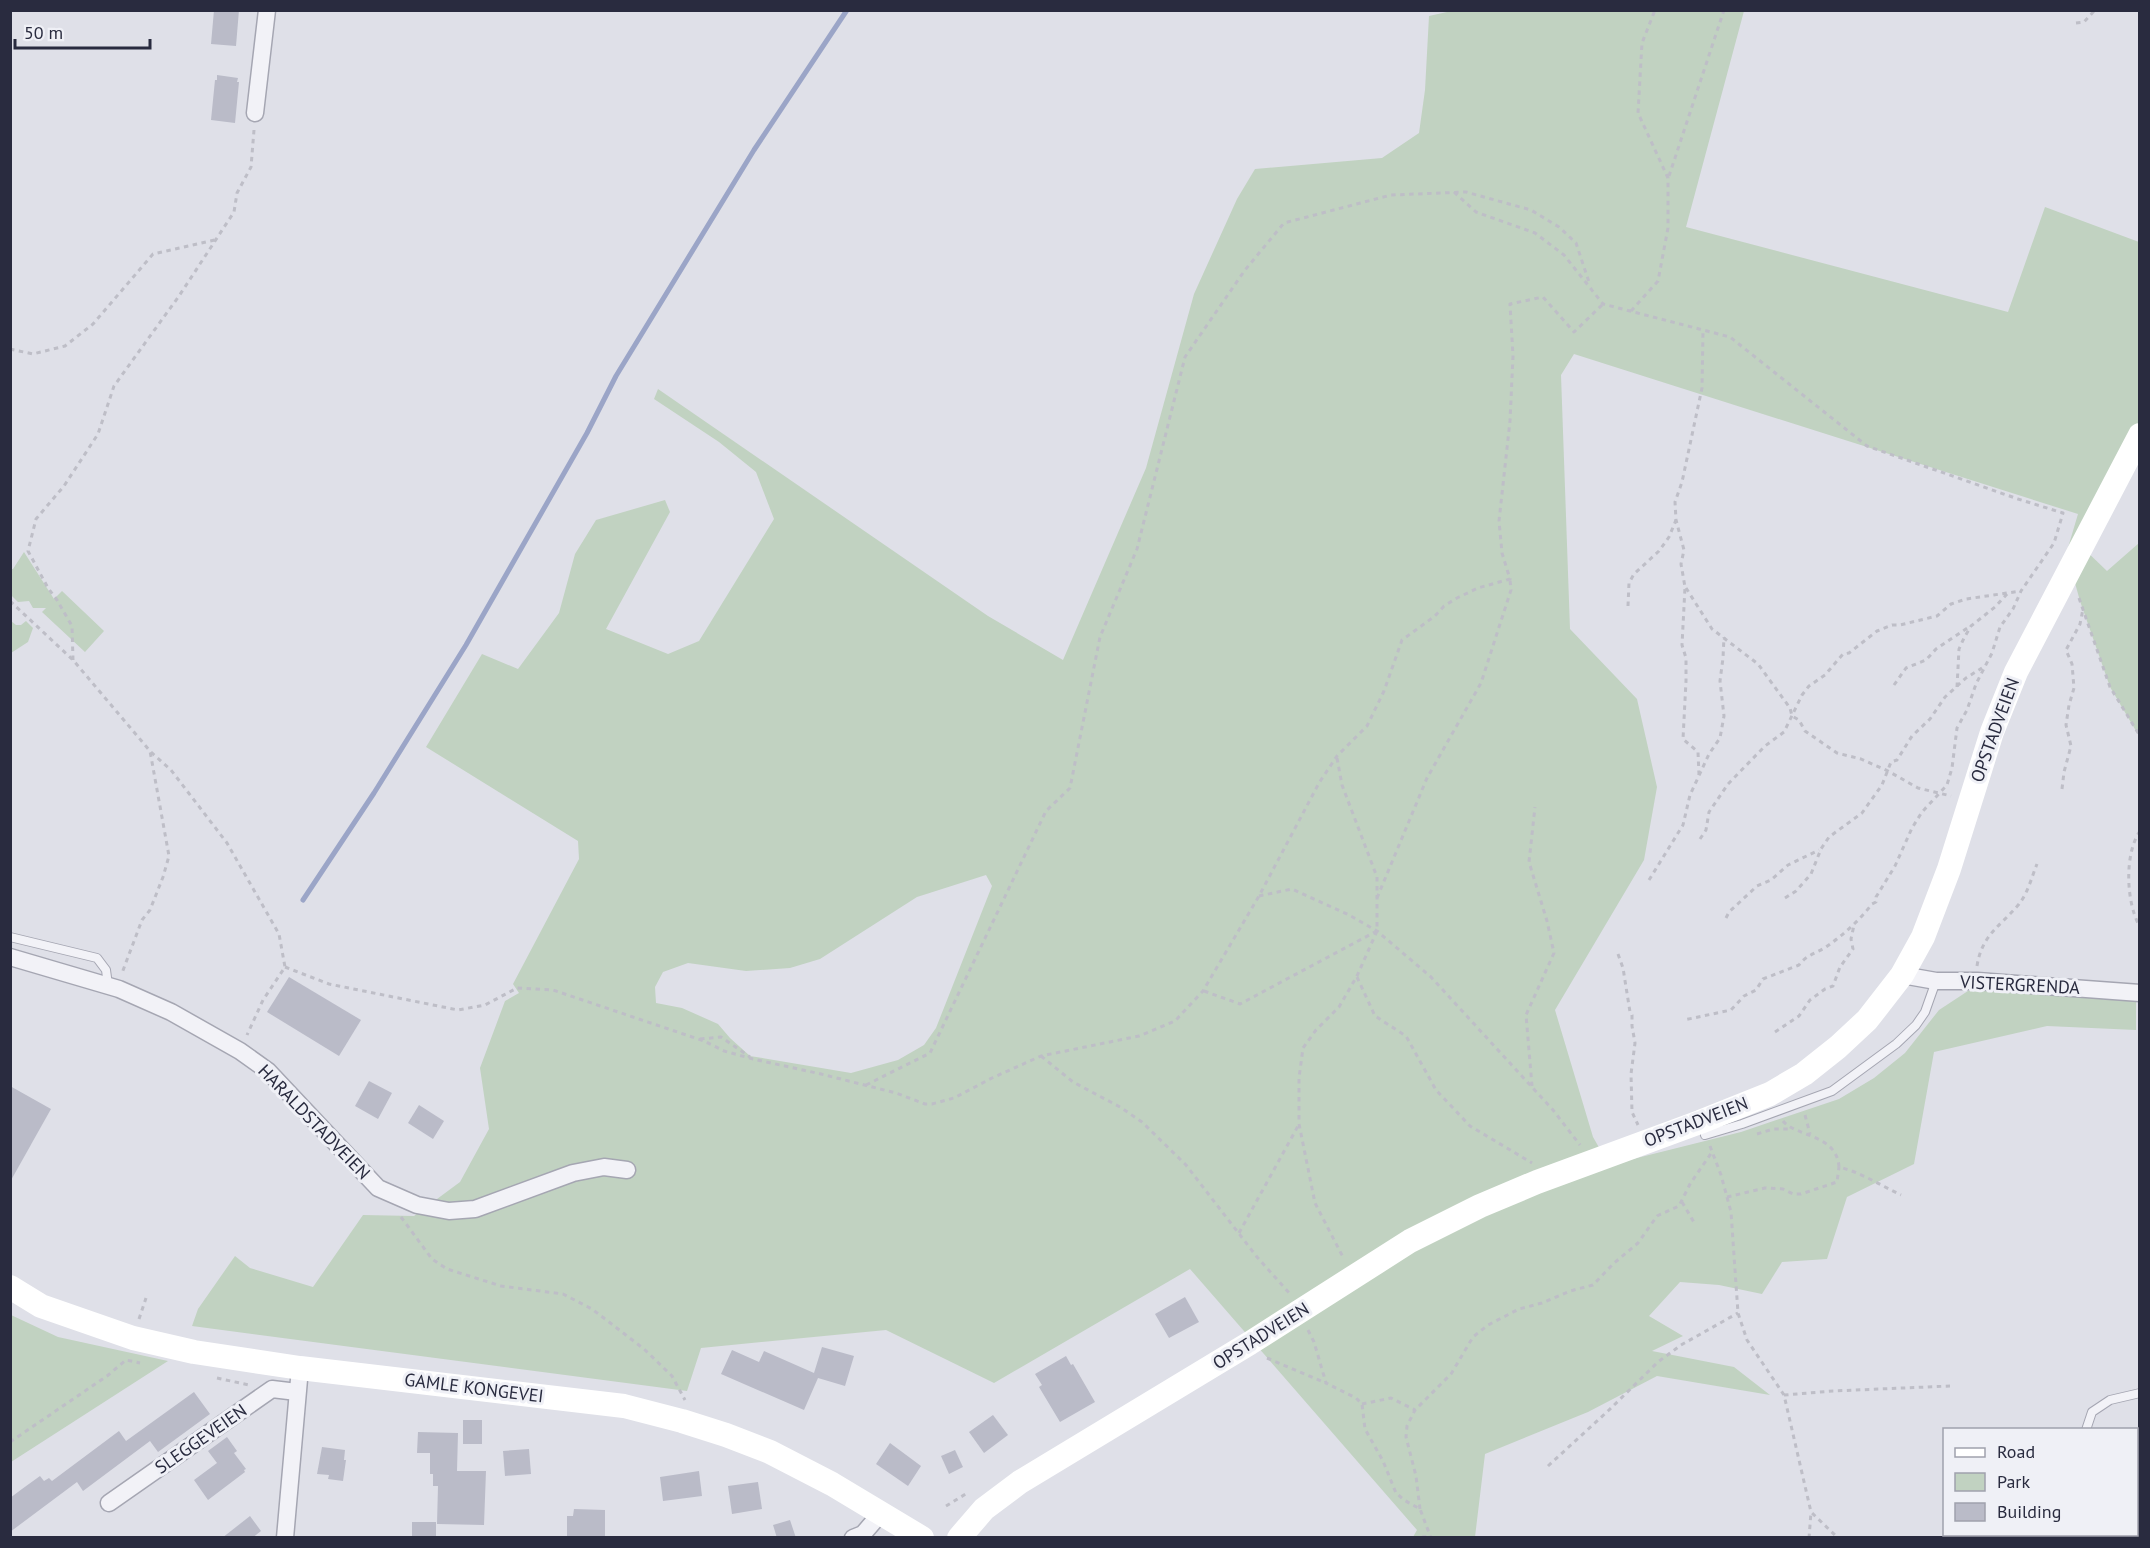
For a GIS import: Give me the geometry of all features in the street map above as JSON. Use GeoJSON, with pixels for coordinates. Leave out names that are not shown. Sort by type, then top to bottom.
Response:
{"type":"FeatureCollection","features":[{"type":"Feature","properties":{"kind":"street"},"geometry":{"type":"LineString","coordinates":[[255,114],[267,10]]}},
{"type":"Feature","properties":{"kind":"street","name":"OPSTADVEIEN"},"geometry":{"type":"LineString","coordinates":[[959,1538],[984,1509],[1020,1482],[1250,1343],[1410,1241],[1471,1210],[1770,1094],[1804,1074],[1867,1020],[1902,975],[1923,937],[1945,879],[1992,732],[2008,690],[2029,645],[2139,435]]}},
{"type":"Feature","properties":{"kind":"street","name":"HARALDSTADVEIEN"},"geometry":{"type":"LineString","coordinates":[[10,957],[114,987],[171,1012],[240,1051],[268,1071],[378,1188],[417,1205],[449,1211],[475,1209],[573,1173],[604,1167],[627,1170]]}},
{"type":"Feature","properties":{"kind":"street","name":"VISTERGRENDA"},"geometry":{"type":"LineString","coordinates":[[1902,975],[1936,981],[1974,981],[2139,993]]}},
{"type":"Feature","properties":{"kind":"street","name":"GAMLE KONGEVEI"},"geometry":{"type":"LineString","coordinates":[[10,1287],[41,1306],[133,1338],[195,1352],[300,1368],[624,1406],[726,1435],[770,1452],[832,1484],[922,1538]]}},
{"type":"Feature","properties":{"kind":"street"},"geometry":{"type":"LineString","coordinates":[[285,1538],[300,1368]]}},
{"type":"Feature","properties":{"kind":"street","name":"SLEGGEVEIEN"},"geometry":{"type":"LineString","coordinates":[[109,1503],[272,1389],[297,1392]]}},
{"type":"Feature","properties":{"kind":"street"},"geometry":{"type":"LineString","coordinates":[[853,1538],[863,1534],[881,1513]]}},
{"type":"Feature","properties":{"kind":"lane"},"geometry":{"type":"LineString","coordinates":[[10,936],[97,958],[114,987]]}},
{"type":"Feature","properties":{"kind":"lane"},"geometry":{"type":"LineString","coordinates":[[1705,1135],[1832,1091],[1896,1044],[1925,1012],[1936,981]]}},
{"type":"Feature","properties":{"kind":"lane"},"geometry":{"type":"LineString","coordinates":[[2087,1428],[2092,1412],[2110,1400],[2139,1393]]}},
{"type":"Feature","properties":{"kind":"path"},"geometry":{"type":"LineString","coordinates":[[1655,10],[1642,43],[1638,112],[1668,178]]}},
{"type":"Feature","properties":{"kind":"path"},"geometry":{"type":"LineString","coordinates":[[1631,311],[1658,281],[1668,228],[1668,178],[1724,10]]}},
{"type":"Feature","properties":{"kind":"path"},"geometry":{"type":"LineString","coordinates":[[2076,23],[2084,22],[2095,10]]}},
{"type":"Feature","properties":{"kind":"path"},"geometry":{"type":"LineString","coordinates":[[73,660],[72,626],[28,551],[36,519],[64,486],[98,434],[114,386],[179,296],[234,212],[237,193],[251,167],[255,114]]}},
{"type":"Feature","properties":{"kind":"path"},"geometry":{"type":"LineString","coordinates":[[1454,192],[1476,212],[1535,233],[1564,255],[1603,304],[1730,337],[1867,446],[2063,513],[2054,543],[2020,591],[2013,609],[2000,627],[1992,652],[1957,728],[1950,777],[1912,828],[1875,902],[1854,925],[1826,947],[1802,960],[1798,965],[1763,979],[1756,990],[1744,996],[1731,1011],[1684,1020]]}},
{"type":"Feature","properties":{"kind":"path"},"geometry":{"type":"LineString","coordinates":[[864,1086],[930,1053],[1046,811],[1070,788],[1100,637],[1137,549],[1185,357],[1245,270],[1284,223],[1391,195],[1466,192],[1531,210],[1559,227],[1576,243],[1591,288]]}},
{"type":"Feature","properties":{"kind":"path"},"geometry":{"type":"LineString","coordinates":[[10,349],[33,354],[65,346],[93,324],[153,254],[215,240]]}},
{"type":"Feature","properties":{"kind":"path"},"geometry":{"type":"LineString","coordinates":[[1377,899],[1426,778],[1480,683],[1511,590],[1502,553],[1499,521],[1510,421],[1513,357],[1510,304],[1543,297],[1574,332],[1603,304]]}},
{"type":"Feature","properties":{"kind":"path"},"geometry":{"type":"LineString","coordinates":[[1699,775],[1698,752],[1683,739],[1686,658],[1682,645],[1685,587],[1681,564],[1684,550],[1676,520],[1675,502],[1684,473],[1702,388],[1703,330]]}},
{"type":"Feature","properties":{"kind":"path"},"geometry":{"type":"LineString","coordinates":[[1628,606],[1629,583],[1634,574],[1659,551],[1669,537],[1676,520]]}},
{"type":"Feature","properties":{"kind":"path"},"geometry":{"type":"LineString","coordinates":[[2070,566],[2110,687],[2139,736]]}},
{"type":"Feature","properties":{"kind":"path"},"geometry":{"type":"LineString","coordinates":[[285,967],[329,984],[458,1010],[485,1005],[516,988],[553,990],[698,1039],[724,1051],[753,1059],[896,1093],[925,1104],[954,1098],[1041,1056],[1139,1036],[1175,1021],[1203,991],[1259,896],[1319,783],[1337,756],[1367,726],[1384,691],[1402,640],[1456,598],[1478,588],[1510,579]]}},
{"type":"Feature","properties":{"kind":"path"},"geometry":{"type":"LineString","coordinates":[[1685,587],[1712,629],[1758,664],[1785,702],[1792,716],[1799,720],[1805,731],[1837,753],[1861,759],[1918,788],[1959,798]]}},
{"type":"Feature","properties":{"kind":"path"},"geometry":{"type":"LineString","coordinates":[[1700,839],[1706,830],[1709,812],[1728,784],[1765,746],[1784,732],[1802,695],[1809,686],[1825,675],[1843,654],[1849,653],[1877,631],[1892,625],[1937,616],[1951,604],[1966,599],[2020,591]]}},
{"type":"Feature","properties":{"kind":"path"},"geometry":{"type":"LineString","coordinates":[[1894,685],[1906,668],[1926,660],[1936,648],[1971,626],[2007,594]]}},
{"type":"Feature","properties":{"kind":"path"},"geometry":{"type":"LineString","coordinates":[[10,601],[73,660],[150,751],[171,770],[227,843],[279,934],[285,967],[263,1000],[240,1051]]}},
{"type":"Feature","properties":{"kind":"path"},"geometry":{"type":"LineString","coordinates":[[2062,789],[2071,746],[2066,726],[2074,688],[2072,664],[2066,650],[2080,624],[2083,609]]}},
{"type":"Feature","properties":{"kind":"path"},"geometry":{"type":"LineString","coordinates":[[1957,687],[1959,649],[1971,626]]}},
{"type":"Feature","properties":{"kind":"path"},"geometry":{"type":"LineString","coordinates":[[1649,880],[1683,825],[1690,795],[1709,754],[1720,738],[1724,716],[1720,681],[1724,637]]}},
{"type":"Feature","properties":{"kind":"path"},"geometry":{"type":"LineString","coordinates":[[1785,898],[1796,891],[1811,874],[1821,849],[1829,837],[1862,813],[1882,785],[1891,762],[1897,760],[1912,736],[1930,719],[1945,697],[1966,678],[1984,667]]}},
{"type":"Feature","properties":{"kind":"path"},"geometry":{"type":"LineString","coordinates":[[114,987],[142,920],[154,899],[169,856],[150,751]]}},
{"type":"Feature","properties":{"kind":"path"},"geometry":{"type":"LineString","coordinates":[[1337,756],[1341,785],[1377,878],[1377,931],[1357,976],[1339,1007],[1316,1030],[1303,1048],[1299,1078],[1299,1124],[1315,1203],[1353,1276]]}},
{"type":"Feature","properties":{"kind":"path"},"geometry":{"type":"LineString","coordinates":[[1532,1087],[1526,1015],[1554,953],[1529,862],[1535,807]]}},
{"type":"Feature","properties":{"kind":"path"},"geometry":{"type":"LineString","coordinates":[[2139,831],[2132,848],[2128,889],[2139,927]]}},
{"type":"Feature","properties":{"kind":"path"},"geometry":{"type":"LineString","coordinates":[[1726,918],[1729,912],[1757,886],[1772,880],[1788,865],[1821,849]]}},
{"type":"Feature","properties":{"kind":"path"},"geometry":{"type":"LineString","coordinates":[[1974,981],[1981,946],[1996,925],[2021,902],[2037,864]]}},
{"type":"Feature","properties":{"kind":"path"},"geometry":{"type":"LineString","coordinates":[[1259,896],[1292,889],[1349,915],[1377,931],[1431,977],[1553,1110],[1592,1162]]}},
{"type":"Feature","properties":{"kind":"path"},"geometry":{"type":"LineString","coordinates":[[1776,1032],[1799,1016],[1810,999],[1833,986],[1840,967],[1853,949],[1851,939],[1854,925]]}},
{"type":"Feature","properties":{"kind":"path"},"geometry":{"type":"LineString","coordinates":[[1203,991],[1240,1004],[1377,931]]}},
{"type":"Feature","properties":{"kind":"path"},"geometry":{"type":"LineString","coordinates":[[1618,954],[1632,1015],[1635,1043],[1631,1074],[1632,1112],[1640,1129]]}},
{"type":"Feature","properties":{"kind":"path"},"geometry":{"type":"LineString","coordinates":[[1357,976],[1375,1016],[1406,1036],[1436,1090],[1470,1126],[1539,1167]]}},
{"type":"Feature","properties":{"kind":"path"},"geometry":{"type":"LineString","coordinates":[[698,1039],[721,1037],[753,1059]]}},
{"type":"Feature","properties":{"kind":"path"},"geometry":{"type":"LineString","coordinates":[[1041,1056],[1074,1082],[1142,1122],[1186,1165],[1257,1257],[1294,1298],[1314,1342],[1326,1383]]}},
{"type":"Feature","properties":{"kind":"path"},"geometry":{"type":"LineString","coordinates":[[1803,1102],[1810,1134]]}},
{"type":"Feature","properties":{"kind":"path"},"geometry":{"type":"LineString","coordinates":[[1727,1197],[1765,1188],[1783,1189],[1795,1194],[1804,1193],[1837,1182],[1839,1161],[1832,1151],[1810,1134],[1786,1125],[1779,1111]]}},
{"type":"Feature","properties":{"kind":"path"},"geometry":{"type":"LineString","coordinates":[[1239,1233],[1299,1124]]}},
{"type":"Feature","properties":{"kind":"path"},"geometry":{"type":"LineString","coordinates":[[1705,1135],[1731,1212],[1738,1313],[1747,1340],[1784,1395],[1811,1512],[1809,1538]]}},
{"type":"Feature","properties":{"kind":"path"},"geometry":{"type":"LineString","coordinates":[[1413,1538],[1431,1537],[1420,1509],[1416,1476],[1405,1433],[1415,1410],[1451,1374],[1468,1342],[1479,1331],[1519,1309],[1542,1303],[1570,1291],[1593,1286],[1613,1264],[1638,1243],[1653,1220],[1676,1209],[1712,1152]]}},
{"type":"Feature","properties":{"kind":"path"},"geometry":{"type":"LineString","coordinates":[[1839,1167],[1852,1170],[1901,1195]]}},
{"type":"Feature","properties":{"kind":"path"},"geometry":{"type":"LineString","coordinates":[[1682,1202],[1695,1224]]}},
{"type":"Feature","properties":{"kind":"path"},"geometry":{"type":"LineString","coordinates":[[399,1214],[432,1259],[447,1269],[501,1286],[563,1294],[592,1309],[644,1349],[672,1376],[688,1406]]}},
{"type":"Feature","properties":{"kind":"path"},"geometry":{"type":"LineString","coordinates":[[138,1323],[146,1298]]}},
{"type":"Feature","properties":{"kind":"path"},"geometry":{"type":"LineString","coordinates":[[1548,1466],[1658,1362],[1681,1345],[1738,1313]]}},
{"type":"Feature","properties":{"kind":"path"},"geometry":{"type":"LineString","coordinates":[[1250,1343],[1263,1356],[1356,1398],[1362,1404],[1365,1430],[1383,1461],[1396,1493],[1420,1509]]}},
{"type":"Feature","properties":{"kind":"path"},"geometry":{"type":"LineString","coordinates":[[10,1442],[107,1376],[126,1360]]}},
{"type":"Feature","properties":{"kind":"path"},"geometry":{"type":"LineString","coordinates":[[1784,1395],[1950,1386]]}},
{"type":"Feature","properties":{"kind":"path"},"geometry":{"type":"LineString","coordinates":[[1362,1404],[1391,1398],[1415,1410]]}},
{"type":"Feature","properties":{"kind":"path"},"geometry":{"type":"LineString","coordinates":[[1811,1512],[1838,1538]]}},
{"type":"Feature","properties":{"kind":"green space"},"geometry":{"type":"Polygon","coordinates":[[[1456,10],[1744,11],[1686,227],[2008,312],[2045,207],[2139,242],[2139,435],[2081,546],[2107,571],[2139,543],[2139,736],[2110,687],[2070,565],[2067,551],[2078,514],[1574,354],[1561,375],[1570,629],[1637,699],[1657,787],[1644,860],[1555,1010],[1593,1137],[1609,1165],[1741,1132],[1839,1099],[1874,1078],[1905,1053],[1939,1010],[1971,989],[2136,999],[2136,1030],[2047,1026],[1934,1052],[1914,1164],[1847,1197],[1827,1259],[1782,1262],[1762,1294],[1719,1285],[1680,1282],[1649,1316],[1683,1336],[1652,1351],[1734,1367],[1770,1395],[1657,1376],[1588,1412],[1485,1454],[1475,1537],[1413,1537],[1417,1530],[1190,1269],[994,1383],[886,1330],[701,1348],[687,1391],[192,1326],[198,1309],[235,1256],[250,1268],[313,1287],[363,1215],[414,1216],[460,1182],[489,1129],[480,1068],[505,1001],[519,993],[513,984],[579,859],[578,841],[426,747],[482,654],[518,669],[559,613],[575,554],[596,520],[665,500],[670,512],[606,629],[668,654],[699,641],[774,519],[756,472],[719,442],[654,399],[658,389],[988,616],[1063,660],[1146,468],[1194,294],[1237,199],[1255,169],[1382,158],[1419,133],[1425,90],[1429,16],[1456,10]],[[986,875],[917,897],[820,959],[790,968],[746,971],[688,963],[663,972],[655,987],[656,1003],[682,1008],[718,1024],[750,1056],[851,1073],[898,1060],[924,1045],[936,1028],[992,886],[986,875]]]}},
{"type":"Feature","properties":{"kind":"green space"},"geometry":{"type":"Polygon","coordinates":[[[24,552],[54,599],[62,591],[104,631],[85,652],[42,612],[46,608],[33,608],[29,601],[18,602],[11,595],[11,569],[24,552]]]}},
{"type":"Feature","properties":{"kind":"green space"},"geometry":{"type":"Polygon","coordinates":[[[11,621],[16,625],[21,625],[26,621],[33,628],[28,642],[11,653],[11,621]]]}},
{"type":"Feature","properties":{"kind":"green space"},"geometry":{"type":"Polygon","coordinates":[[[11,1315],[58,1337],[168,1361],[11,1462],[11,1315]]]}},
{"type":"Feature","properties":{"kind":"building"},"geometry":{"type":"Polygon","coordinates":[[[214,10],[239,10],[236,46],[211,44],[214,10]]]}},
{"type":"Feature","properties":{"kind":"building"},"geometry":{"type":"Polygon","coordinates":[[[217,75],[238,78],[235,123],[211,120],[217,75]]]}},
{"type":"Feature","properties":{"kind":"building"},"geometry":{"type":"Polygon","coordinates":[[[289,977],[361,1020],[339,1056],[267,1012],[289,977]]]}},
{"type":"Feature","properties":{"kind":"building"},"geometry":{"type":"Polygon","coordinates":[[[369,1081],[392,1093],[378,1119],[355,1106],[369,1081]]]}},
{"type":"Feature","properties":{"kind":"building"},"geometry":{"type":"Polygon","coordinates":[[[10,1086],[51,1109],[10,1182],[10,1086]]]}},
{"type":"Feature","properties":{"kind":"building"},"geometry":{"type":"Polygon","coordinates":[[[419,1105],[444,1121],[433,1139],[408,1123],[419,1105]]]}},
{"type":"Feature","properties":{"kind":"building"},"geometry":{"type":"Polygon","coordinates":[[[1185,1297],[1199,1322],[1169,1338],[1155,1314],[1185,1297]]]}},
{"type":"Feature","properties":{"kind":"building"},"geometry":{"type":"Polygon","coordinates":[[[822,1347],[854,1356],[845,1386],[818,1378],[804,1410],[721,1374],[732,1350],[759,1362],[764,1351],[814,1373],[822,1347]]]}},
{"type":"Feature","properties":{"kind":"building"},"geometry":{"type":"Polygon","coordinates":[[[1066,1356],[1095,1402],[1060,1422],[1039,1387],[1042,1385],[1035,1374],[1066,1356]]]}},
{"type":"Feature","properties":{"kind":"building"},"geometry":{"type":"Polygon","coordinates":[[[194,1392],[210,1414],[158,1452],[150,1441],[83,1491],[77,1482],[10,1532],[10,1498],[40,1476],[44,1481],[49,1478],[52,1481],[119,1431],[126,1441],[194,1392]]]}},
{"type":"Feature","properties":{"kind":"building"},"geometry":{"type":"Polygon","coordinates":[[[993,1415],[1008,1435],[984,1453],[969,1432],[993,1415]]]}},
{"type":"Feature","properties":{"kind":"building"},"geometry":{"type":"Polygon","coordinates":[[[463,1420],[482,1420],[482,1444],[463,1444],[463,1420]]]}},
{"type":"Feature","properties":{"kind":"building"},"geometry":{"type":"Polygon","coordinates":[[[418,1432],[458,1433],[457,1471],[486,1471],[484,1525],[437,1524],[438,1486],[433,1486],[433,1474],[430,1474],[430,1453],[417,1453],[418,1432]]]}},
{"type":"Feature","properties":{"kind":"building"},"geometry":{"type":"Polygon","coordinates":[[[227,1437],[237,1451],[234,1453],[246,1469],[208,1500],[194,1480],[217,1463],[208,1451],[227,1437]]]}},
{"type":"Feature","properties":{"kind":"building"},"geometry":{"type":"Polygon","coordinates":[[[890,1443],[921,1466],[908,1486],[876,1464],[890,1443]]]}},
{"type":"Feature","properties":{"kind":"building"},"geometry":{"type":"Polygon","coordinates":[[[322,1447],[345,1450],[343,1481],[328,1479],[329,1475],[317,1474],[322,1447]]]}},
{"type":"Feature","properties":{"kind":"building"},"geometry":{"type":"Polygon","coordinates":[[[529,1449],[531,1474],[505,1476],[503,1451],[529,1449]]]}},
{"type":"Feature","properties":{"kind":"building"},"geometry":{"type":"Polygon","coordinates":[[[955,1450],[963,1467],[949,1474],[941,1456],[955,1450]]]}},
{"type":"Feature","properties":{"kind":"building"},"geometry":{"type":"Polygon","coordinates":[[[699,1471],[702,1496],[663,1501],[660,1477],[699,1471]]]}},
{"type":"Feature","properties":{"kind":"building"},"geometry":{"type":"Polygon","coordinates":[[[758,1482],[762,1509],[732,1514],[728,1486],[758,1482]]]}},
{"type":"Feature","properties":{"kind":"building"},"geometry":{"type":"Polygon","coordinates":[[[574,1509],[605,1510],[605,1538],[567,1538],[567,1516],[573,1516],[574,1509]]]}},
{"type":"Feature","properties":{"kind":"building"},"geometry":{"type":"Polygon","coordinates":[[[250,1516],[261,1531],[252,1538],[222,1538],[250,1516]]]}},
{"type":"Feature","properties":{"kind":"building"},"geometry":{"type":"Polygon","coordinates":[[[790,1520],[796,1538],[777,1538],[773,1525],[790,1520]]]}},
{"type":"Feature","properties":{"kind":"building"},"geometry":{"type":"Polygon","coordinates":[[[412,1522],[436,1522],[436,1538],[412,1538],[412,1522]]]}},
{"type":"Feature","properties":{"kind":"waterway"},"geometry":{"type":"LineString","coordinates":[[303,900],[374,793],[466,645],[587,433],[616,376],[754,150],[847,10]]}}]}
